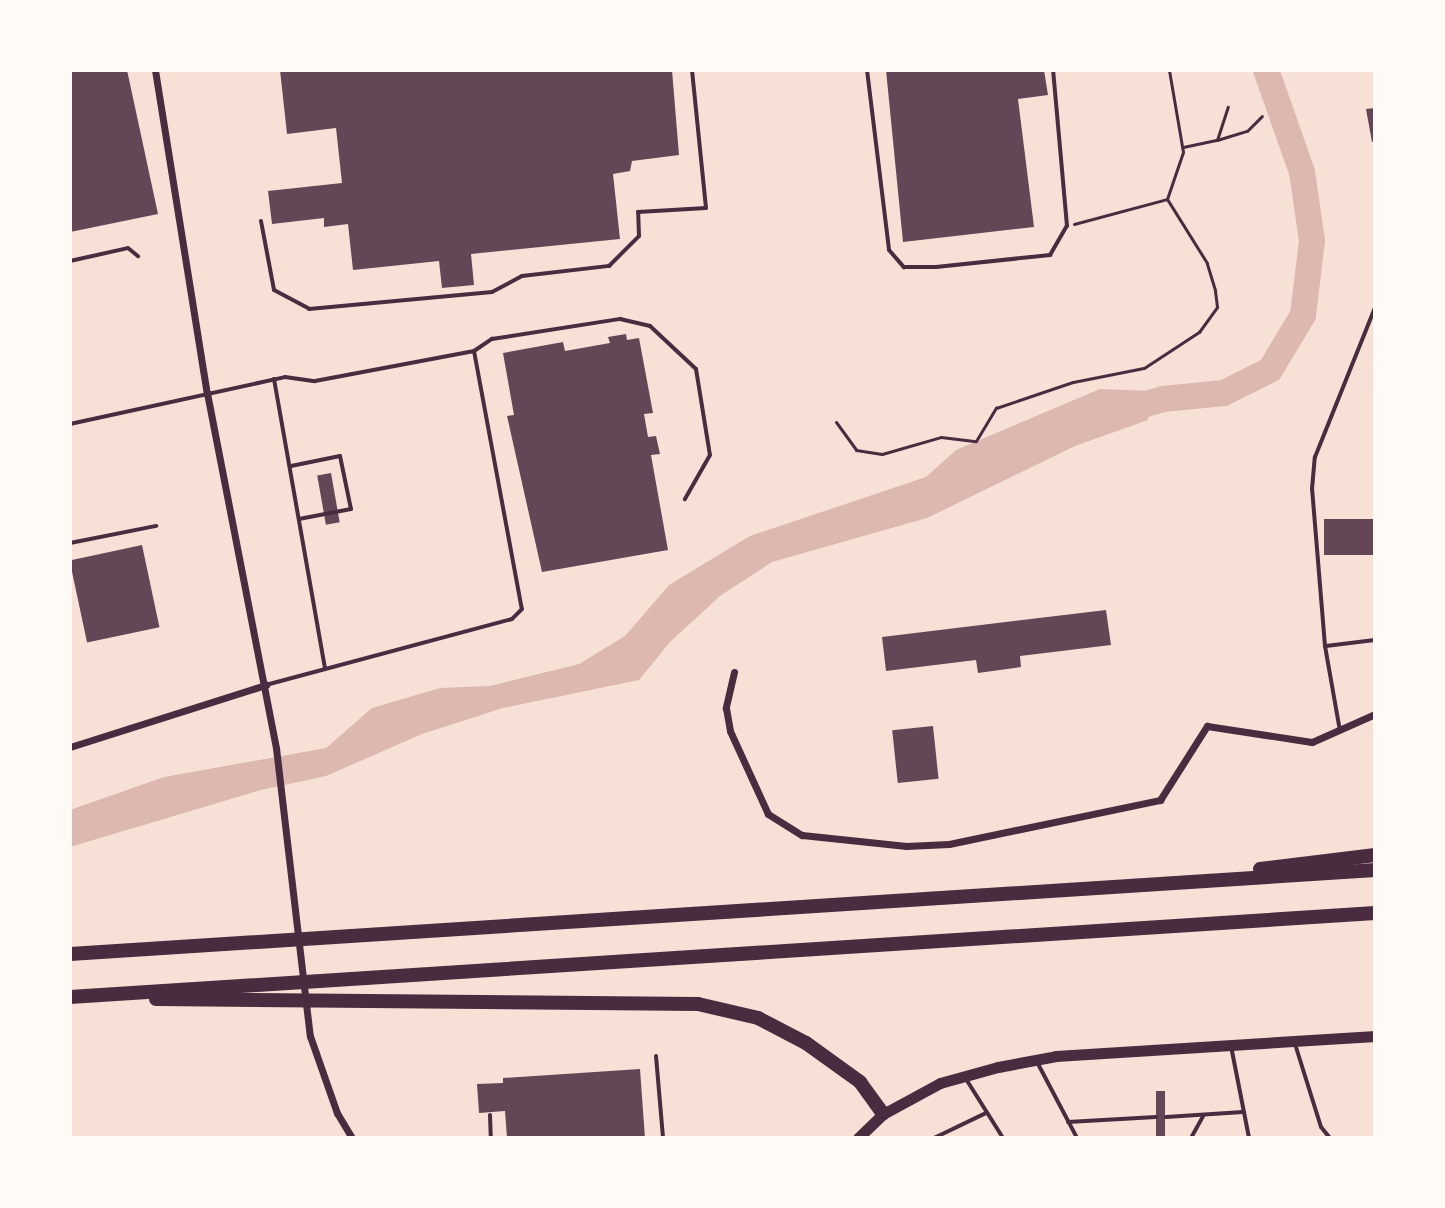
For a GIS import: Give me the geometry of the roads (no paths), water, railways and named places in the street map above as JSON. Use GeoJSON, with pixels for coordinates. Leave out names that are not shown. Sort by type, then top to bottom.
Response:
{"type":"FeatureCollection","features":[{"type":"Feature","properties":{"kind":"highway"},"geometry":{"type":"LineString","coordinates":[[1096,888],[1375,855]]}},
{"type":"Feature","properties":{"kind":"highway"},"geometry":{"type":"LineString","coordinates":[[70,954],[1375,870]]}},
{"type":"Feature","properties":{"kind":"highway"},"geometry":{"type":"LineString","coordinates":[[70,997],[1375,913]]}},
{"type":"Feature","properties":{"kind":"highway"},"geometry":{"type":"LineString","coordinates":[[87,996],[266,1002],[621,1001],[729,1009],[806,1043],[860,1082],[883,1114]]}},
{"type":"Feature","properties":{"kind":"main road"},"geometry":{"type":"LineString","coordinates":[[858,1138],[883,1114],[964,1077],[1036,1060],[1375,1036]]}},
{"type":"Feature","properties":{"kind":"street"},"geometry":{"type":"LineString","coordinates":[[155,70],[207,393],[266,685],[310,1036],[337,1113],[352,1138]]}},
{"type":"Feature","properties":{"kind":"street"},"geometry":{"type":"LineString","coordinates":[[734,672],[726,708],[751,786],[777,823],[818,839],[941,845],[1113,813],[1160,800],[1207,726],[1312,742],[1341,732],[1375,714]]}},
{"type":"Feature","properties":{"kind":"street"},"geometry":{"type":"LineString","coordinates":[[70,747],[266,685]]}},
{"type":"Feature","properties":{"kind":"lane"},"geometry":{"type":"LineString","coordinates":[[261,221],[274,290],[309,309],[492,292],[522,276],[609,266],[639,236],[638,212],[706,208],[692,70]]}},
{"type":"Feature","properties":{"kind":"lane"},"geometry":{"type":"LineString","coordinates":[[867,70],[894,260],[904,267],[936,267],[1050,255],[1067,226],[1053,70]]}},
{"type":"Feature","properties":{"kind":"lane"},"geometry":{"type":"LineString","coordinates":[[70,261],[128,248],[138,256]]}},
{"type":"Feature","properties":{"kind":"lane"},"geometry":{"type":"LineString","coordinates":[[1341,732],[1325,646],[1315,457],[1375,308]]}},
{"type":"Feature","properties":{"kind":"lane"},"geometry":{"type":"LineString","coordinates":[[70,424],[274,379],[315,381],[474,351],[492,339],[620,319],[650,326],[696,369],[710,455],[685,499]]}},
{"type":"Feature","properties":{"kind":"lane"},"geometry":{"type":"LineString","coordinates":[[266,685],[512,619],[522,609],[474,351]]}},
{"type":"Feature","properties":{"kind":"lane"},"geometry":{"type":"LineString","coordinates":[[274,379],[325,667]]}},
{"type":"Feature","properties":{"kind":"lane"},"geometry":{"type":"LineString","coordinates":[[289,466],[340,456],[351,509],[299,519]]}},
{"type":"Feature","properties":{"kind":"lane"},"geometry":{"type":"LineString","coordinates":[[70,543],[156,526]]}},
{"type":"Feature","properties":{"kind":"lane"},"geometry":{"type":"LineString","coordinates":[[1325,646],[1375,640]]}},
{"type":"Feature","properties":{"kind":"lane"},"geometry":{"type":"LineString","coordinates":[[1294,1041],[1321,1127],[1330,1138]]}},
{"type":"Feature","properties":{"kind":"lane"},"geometry":{"type":"LineString","coordinates":[[1231,1044],[1249,1138]]}},
{"type":"Feature","properties":{"kind":"lane"},"geometry":{"type":"LineString","coordinates":[[656,1056],[663,1138]]}},
{"type":"Feature","properties":{"kind":"lane"},"geometry":{"type":"LineString","coordinates":[[1036,1060],[1077,1138]]}},
{"type":"Feature","properties":{"kind":"lane"},"geometry":{"type":"LineString","coordinates":[[964,1077],[1003,1138]]}},
{"type":"Feature","properties":{"kind":"lane"},"geometry":{"type":"LineString","coordinates":[[1166,1117],[1244,1112]]}},
{"type":"Feature","properties":{"kind":"lane"},"geometry":{"type":"LineString","coordinates":[[936,1138],[986,1113]]}},
{"type":"Feature","properties":{"kind":"lane"},"geometry":{"type":"LineString","coordinates":[[490,1115],[491,1138]]}},
{"type":"Feature","properties":{"kind":"lane"},"geometry":{"type":"LineString","coordinates":[[1191,1138],[1204,1115]]}},
{"type":"Feature","properties":{"kind":"lane"},"geometry":{"type":"LineString","coordinates":[[1068,1122],[1156,1117]]}},
{"type":"Feature","properties":{"kind":"waterway"},"geometry":{"type":"LineString","coordinates":[[1118,412],[1163,399],[1224,393],[1270,370],[1303,315],[1312,241],[1302,172],[1266,70]]}}]}
